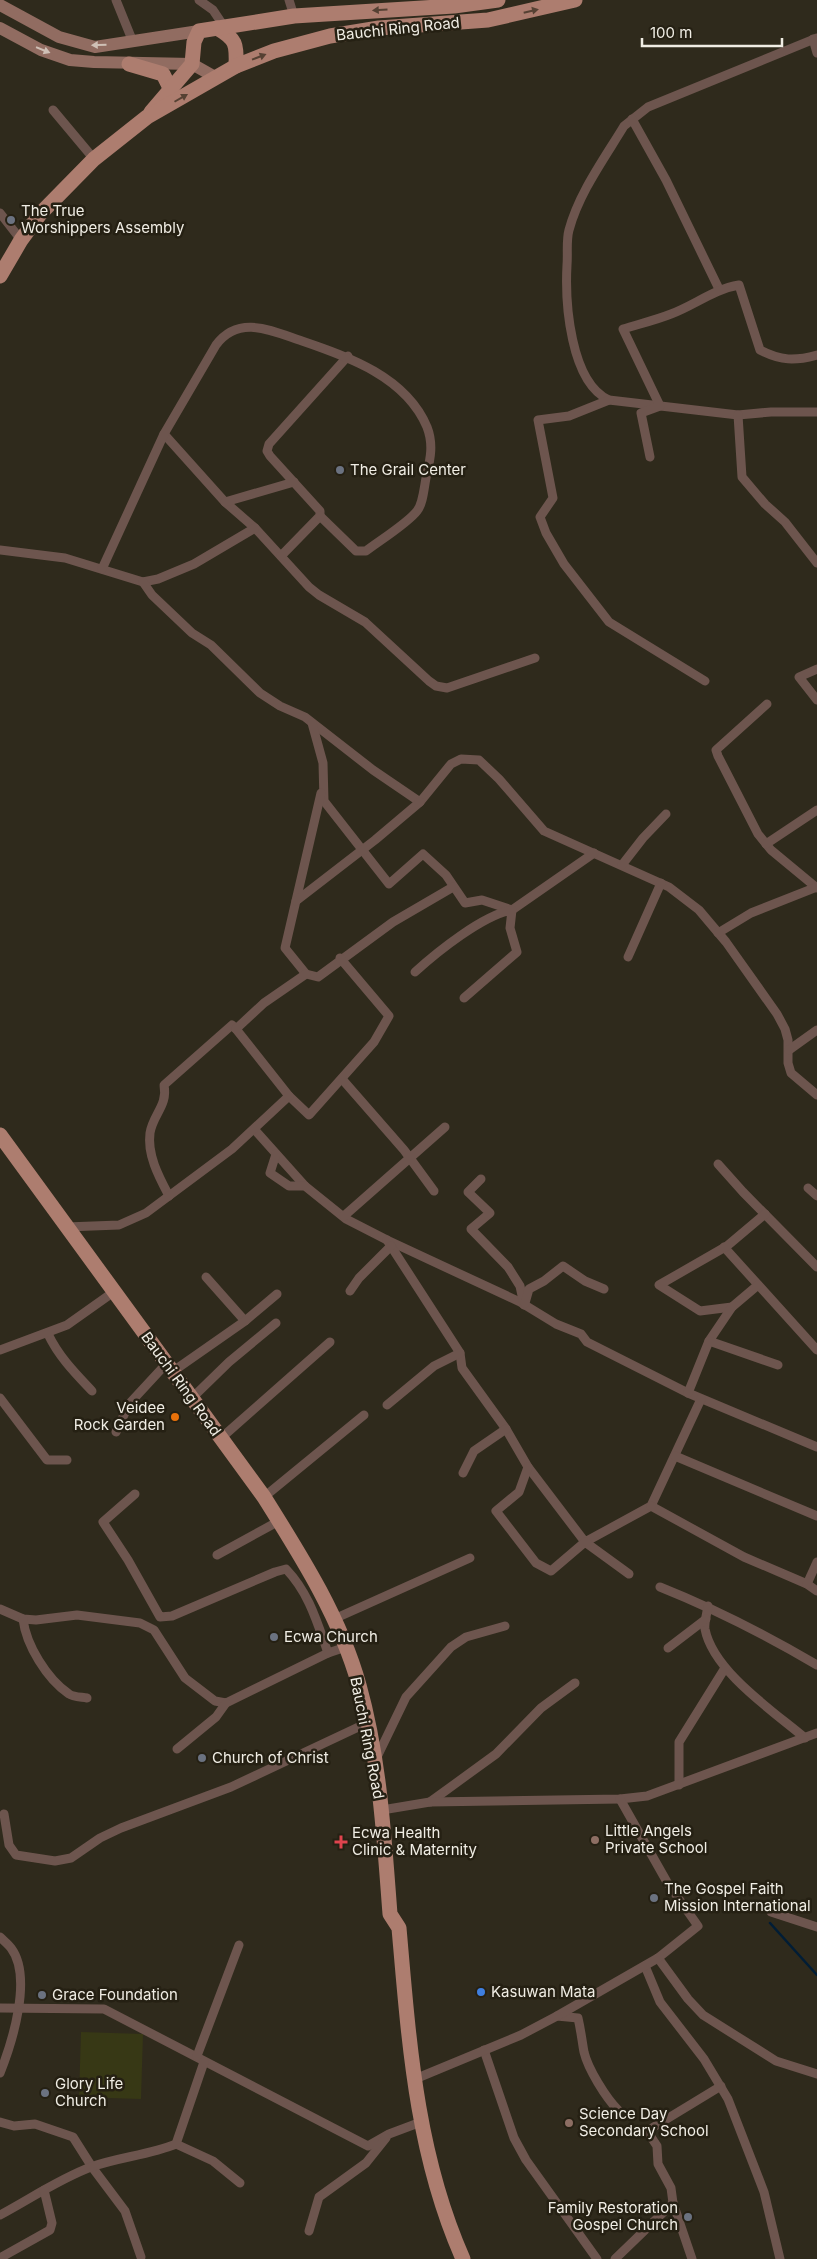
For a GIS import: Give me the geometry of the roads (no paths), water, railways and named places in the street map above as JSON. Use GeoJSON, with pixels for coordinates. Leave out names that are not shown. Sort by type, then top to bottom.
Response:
{"type":"FeatureCollection","features":[{"type":"Feature","properties":{"kind":"main road","name":"Bauchi Ring Road"},"geometry":{"type":"LineString","coordinates":[[199,31],[294,16],[454,6],[498,0]]}},
{"type":"Feature","properties":{"kind":"main road","name":"Bauchi Ring Road"},"geometry":{"type":"LineString","coordinates":[[0,276],[21,240],[63,189],[94,159],[147,117],[236,66],[274,51],[330,36],[379,28],[488,20],[575,0]]}},
{"type":"Feature","properties":{"kind":"main road"},"geometry":{"type":"LineString","coordinates":[[0,5],[60,37],[95,47],[199,31]]}},
{"type":"Feature","properties":{"kind":"main road"},"geometry":{"type":"LineString","coordinates":[[0,28],[41,50],[70,60],[129,64],[192,64],[215,77]]}},
{"type":"Feature","properties":{"kind":"main road"},"geometry":{"type":"LineString","coordinates":[[221,28],[231,36],[237,48],[236,66]]}},
{"type":"Feature","properties":{"kind":"main road"},"geometry":{"type":"LineString","coordinates":[[192,64],[194,42],[199,31]]}},
{"type":"Feature","properties":{"kind":"main road"},"geometry":{"type":"LineString","coordinates":[[129,64],[163,74],[170,88]]}},
{"type":"Feature","properties":{"kind":"main road","name":"Bauchi Ring Road"},"geometry":{"type":"LineString","coordinates":[[147,117],[192,64]]}},
{"type":"Feature","properties":{"kind":"main road","name":"Bauchi Ring Road"},"geometry":{"type":"LineString","coordinates":[[1,1137],[264,1497],[334,1619],[346,1647],[358,1684],[375,1762],[382,1810],[390,1914],[400,1928],[409,2047],[421,2122],[432,2174],[452,2234],[463,2259]]}},
{"type":"Feature","properties":{"kind":"street"},"geometry":{"type":"LineString","coordinates":[[116,0],[133,42]]}},
{"type":"Feature","properties":{"kind":"street"},"geometry":{"type":"LineString","coordinates":[[199,0],[212,10],[221,28]]}},
{"type":"Feature","properties":{"kind":"street"},"geometry":{"type":"LineString","coordinates":[[289,0],[294,16]]}},
{"type":"Feature","properties":{"kind":"street"},"geometry":{"type":"LineString","coordinates":[[817,53],[815,39],[648,107],[624,126],[583,194],[568,232],[565,281],[576,356],[600,396],[609,400],[738,414],[817,412]]}},
{"type":"Feature","properties":{"kind":"street"},"geometry":{"type":"LineString","coordinates":[[53,110],[94,159]]}},
{"type":"Feature","properties":{"kind":"street"},"geometry":{"type":"LineString","coordinates":[[632,119],[666,180],[719,289]]}},
{"type":"Feature","properties":{"kind":"street"},"geometry":{"type":"LineString","coordinates":[[0,213],[21,240]]}},
{"type":"Feature","properties":{"kind":"street"},"geometry":{"type":"LineString","coordinates":[[660,406],[623,329],[670,315],[702,300],[719,289],[739,285],[760,350],[774,358],[789,361],[817,355]]}},
{"type":"Feature","properties":{"kind":"street"},"geometry":{"type":"LineString","coordinates":[[102,568],[164,434],[216,345],[222,337],[237,329],[257,326],[348,356],[370,368],[409,398],[427,427],[432,450],[418,511],[366,551],[356,551],[320,516],[320,511],[267,451],[270,444],[348,356]]}},
{"type":"Feature","properties":{"kind":"street"},"geometry":{"type":"LineString","coordinates":[[609,400],[569,416],[538,420],[553,498],[540,517],[546,533],[564,564],[609,622],[705,681]]}},
{"type":"Feature","properties":{"kind":"street"},"geometry":{"type":"LineString","coordinates":[[650,457],[641,413],[660,406]]}},
{"type":"Feature","properties":{"kind":"street"},"geometry":{"type":"LineString","coordinates":[[738,414],[742,477],[765,504],[785,522],[817,563]]}},
{"type":"Feature","properties":{"kind":"street"},"geometry":{"type":"LineString","coordinates":[[164,434],[225,502],[254,528],[318,595],[365,622],[436,686],[447,688],[534,658]]}},
{"type":"Feature","properties":{"kind":"street"},"geometry":{"type":"LineString","coordinates":[[225,502],[294,482]]}},
{"type":"Feature","properties":{"kind":"street"},"geometry":{"type":"LineString","coordinates":[[281,556],[320,516]]}},
{"type":"Feature","properties":{"kind":"street"},"geometry":{"type":"LineString","coordinates":[[0,550],[65,558],[142,582],[158,579],[194,564],[254,528]]}},
{"type":"Feature","properties":{"kind":"street"},"geometry":{"type":"LineString","coordinates":[[142,582],[152,595],[192,633],[211,645],[260,693],[312,722],[373,770],[420,802]]}},
{"type":"Feature","properties":{"kind":"street"},"geometry":{"type":"LineString","coordinates":[[817,669],[799,676],[817,700]]}},
{"type":"Feature","properties":{"kind":"street"},"geometry":{"type":"LineString","coordinates":[[718,932],[751,913],[817,887],[766,844],[743,807],[716,750],[766,704]]}},
{"type":"Feature","properties":{"kind":"street"},"geometry":{"type":"LineString","coordinates":[[312,722],[323,763],[324,801],[389,884],[422,854],[446,875],[465,903],[482,900],[512,910]]}},
{"type":"Feature","properties":{"kind":"street"},"geometry":{"type":"LineString","coordinates":[[296,901],[420,802],[451,764],[461,759],[479,760],[499,779],[544,830],[669,887],[699,910],[718,932],[777,1014],[785,1029],[789,1050],[788,1063],[791,1073],[817,1094]]}},
{"type":"Feature","properties":{"kind":"street"},"geometry":{"type":"LineString","coordinates":[[323,785],[285,948],[306,974],[318,977],[340,958],[374,938],[393,922],[453,887]]}},
{"type":"Feature","properties":{"kind":"street"},"geometry":{"type":"LineString","coordinates":[[766,844],[817,810]]}},
{"type":"Feature","properties":{"kind":"street"},"geometry":{"type":"LineString","coordinates":[[622,865],[643,838],[666,814]]}},
{"type":"Feature","properties":{"kind":"street"},"geometry":{"type":"LineString","coordinates":[[415,972],[433,956],[494,914],[512,910],[594,853]]}},
{"type":"Feature","properties":{"kind":"street"},"geometry":{"type":"LineString","coordinates":[[628,957],[660,883]]}},
{"type":"Feature","properties":{"kind":"street"},"geometry":{"type":"LineString","coordinates":[[464,998],[517,952],[510,928],[512,910]]}},
{"type":"Feature","properties":{"kind":"street"},"geometry":{"type":"LineString","coordinates":[[168,1196],[152,1155],[150,1132],[166,1096],[164,1085],[232,1024],[289,1096],[309,1115],[374,1042],[389,1016],[340,958]]}},
{"type":"Feature","properties":{"kind":"street"},"geometry":{"type":"LineString","coordinates":[[236,1029],[264,1003],[306,974]]}},
{"type":"Feature","properties":{"kind":"street"},"geometry":{"type":"LineString","coordinates":[[789,1050],[817,1030]]}},
{"type":"Feature","properties":{"kind":"street"},"geometry":{"type":"LineString","coordinates":[[342,1079],[409,1158],[434,1191]]}},
{"type":"Feature","properties":{"kind":"street"},"geometry":{"type":"LineString","coordinates":[[66,1226],[119,1225],[146,1213],[232,1149],[289,1096]]}},
{"type":"Feature","properties":{"kind":"street"},"geometry":{"type":"LineString","coordinates":[[344,1216],[445,1127]]}},
{"type":"Feature","properties":{"kind":"street"},"geometry":{"type":"LineString","coordinates":[[254,1129],[305,1186],[344,1216],[389,1243],[524,1305],[581,1334],[587,1342],[688,1393],[817,1447]]}},
{"type":"Feature","properties":{"kind":"street"},"geometry":{"type":"LineString","coordinates":[[276,1154],[270,1173],[289,1186],[305,1186]]}},
{"type":"Feature","properties":{"kind":"street"},"geometry":{"type":"LineString","coordinates":[[718,1164],[817,1267]]}},
{"type":"Feature","properties":{"kind":"street"},"geometry":{"type":"LineString","coordinates":[[481,1179],[468,1192],[490,1213],[471,1229],[508,1268],[520,1286],[524,1305]]}},
{"type":"Feature","properties":{"kind":"street"},"geometry":{"type":"LineString","coordinates":[[808,1188],[817,1196]]}},
{"type":"Feature","properties":{"kind":"street"},"geometry":{"type":"LineString","coordinates":[[732,1307],[700,1311],[659,1285],[724,1247],[765,1214]]}},
{"type":"Feature","properties":{"kind":"street"},"geometry":{"type":"LineString","coordinates":[[350,1291],[389,1243]]}},
{"type":"Feature","properties":{"kind":"street"},"geometry":{"type":"LineString","coordinates":[[389,1243],[460,1353],[462,1368],[506,1429],[528,1466],[585,1542],[629,1574]]}},
{"type":"Feature","properties":{"kind":"street"},"geometry":{"type":"LineString","coordinates":[[724,1247],[817,1350]]}},
{"type":"Feature","properties":{"kind":"street"},"geometry":{"type":"LineString","coordinates":[[524,1305],[529,1289],[544,1281],[563,1266],[585,1281],[604,1289]]}},
{"type":"Feature","properties":{"kind":"street"},"geometry":{"type":"LineString","coordinates":[[206,1277],[245,1321]]}},
{"type":"Feature","properties":{"kind":"street"},"geometry":{"type":"LineString","coordinates":[[688,1393],[709,1341],[732,1307],[758,1285]]}},
{"type":"Feature","properties":{"kind":"street"},"geometry":{"type":"LineString","coordinates":[[0,1350],[48,1334],[67,1325],[115,1291]]}},
{"type":"Feature","properties":{"kind":"street"},"geometry":{"type":"LineString","coordinates":[[116,1432],[130,1404],[169,1368],[245,1321],[277,1294]]}},
{"type":"Feature","properties":{"kind":"street"},"geometry":{"type":"LineString","coordinates":[[191,1399],[229,1362],[276,1323]]}},
{"type":"Feature","properties":{"kind":"street"},"geometry":{"type":"LineString","coordinates":[[48,1334],[66,1364],[92,1391]]}},
{"type":"Feature","properties":{"kind":"street"},"geometry":{"type":"LineString","coordinates":[[709,1341],[778,1365]]}},
{"type":"Feature","properties":{"kind":"street"},"geometry":{"type":"LineString","coordinates":[[220,1439],[330,1342]]}},
{"type":"Feature","properties":{"kind":"street"},"geometry":{"type":"LineString","coordinates":[[387,1405],[434,1366],[460,1353]]}},
{"type":"Feature","properties":{"kind":"street"},"geometry":{"type":"LineString","coordinates":[[0,1398],[48,1460],[67,1460]]}},
{"type":"Feature","properties":{"kind":"street"},"geometry":{"type":"LineString","coordinates":[[528,1466],[520,1492],[496,1511],[518,1543],[536,1563],[550,1572],[585,1542],[651,1506],[701,1399]]}},
{"type":"Feature","properties":{"kind":"street"},"geometry":{"type":"LineString","coordinates":[[264,1497],[364,1415]]}},
{"type":"Feature","properties":{"kind":"street"},"geometry":{"type":"LineString","coordinates":[[463,1473],[474,1451],[506,1429]]}},
{"type":"Feature","properties":{"kind":"street"},"geometry":{"type":"LineString","coordinates":[[675,1456],[817,1516]]}},
{"type":"Feature","properties":{"kind":"street"},"geometry":{"type":"LineString","coordinates":[[135,1494],[103,1522],[128,1560],[160,1617],[172,1616],[275,1572],[286,1570],[300,1584],[313,1610],[328,1652]]}},
{"type":"Feature","properties":{"kind":"street"},"geometry":{"type":"LineString","coordinates":[[651,1506],[744,1557],[807,1584],[817,1591]]}},
{"type":"Feature","properties":{"kind":"street"},"geometry":{"type":"LineString","coordinates":[[217,1555],[279,1521]]}},
{"type":"Feature","properties":{"kind":"street"},"geometry":{"type":"LineString","coordinates":[[334,1619],[470,1558]]}},
{"type":"Feature","properties":{"kind":"street"},"geometry":{"type":"LineString","coordinates":[[807,1584],[817,1562]]}},
{"type":"Feature","properties":{"kind":"street"},"geometry":{"type":"LineString","coordinates":[[660,1587],[708,1606],[762,1632],[817,1665]]}},
{"type":"Feature","properties":{"kind":"street"},"geometry":{"type":"LineString","coordinates":[[708,1606],[705,1628],[718,1661],[805,1738]]}},
{"type":"Feature","properties":{"kind":"street"},"geometry":{"type":"LineString","coordinates":[[0,1609],[23,1619],[36,1620],[77,1615],[140,1623],[154,1630],[185,1678],[215,1701],[226,1703]]}},
{"type":"Feature","properties":{"kind":"street"},"geometry":{"type":"LineString","coordinates":[[668,1648],[706,1618]]}},
{"type":"Feature","properties":{"kind":"street"},"geometry":{"type":"LineString","coordinates":[[23,1619],[25,1632],[52,1678],[70,1695],[87,1698]]}},
{"type":"Feature","properties":{"kind":"street"},"geometry":{"type":"LineString","coordinates":[[375,1762],[406,1697],[451,1647],[466,1637],[505,1626]]}},
{"type":"Feature","properties":{"kind":"street"},"geometry":{"type":"LineString","coordinates":[[177,1749],[216,1717],[226,1703],[328,1652],[346,1647]]}},
{"type":"Feature","properties":{"kind":"street"},"geometry":{"type":"LineString","coordinates":[[679,1786],[679,1742],[725,1668]]}},
{"type":"Feature","properties":{"kind":"street"},"geometry":{"type":"LineString","coordinates":[[430,1802],[496,1754],[541,1708],[575,1683]]}},
{"type":"Feature","properties":{"kind":"street"},"geometry":{"type":"LineString","coordinates":[[4,1814],[9,1845],[16,1855],[55,1861],[71,1858],[100,1838],[121,1828],[231,1786],[367,1723]]}},
{"type":"Feature","properties":{"kind":"street"},"geometry":{"type":"LineString","coordinates":[[382,1810],[430,1802],[620,1799],[647,1796],[679,1786],[817,1734]]}},
{"type":"Feature","properties":{"kind":"street"},"geometry":{"type":"LineString","coordinates":[[415,2079],[521,2035],[557,2016],[658,1958],[698,1926],[667,1882],[620,1799]]}},
{"type":"Feature","properties":{"kind":"street"},"geometry":{"type":"LineString","coordinates":[[771,1912],[817,1926]]}},
{"type":"Feature","properties":{"kind":"street"},"geometry":{"type":"LineString","coordinates":[[0,1937],[12,1949],[20,1974],[19,2007],[13,2041],[0,2073]]}},
{"type":"Feature","properties":{"kind":"street"},"geometry":{"type":"LineString","coordinates":[[176,2144],[201,2059],[239,1945]]}},
{"type":"Feature","properties":{"kind":"street"},"geometry":{"type":"LineString","coordinates":[[658,1958],[688,1999],[703,2015],[776,2060],[817,2074]]}},
{"type":"Feature","properties":{"kind":"street"},"geometry":{"type":"LineString","coordinates":[[645,1966],[660,2002],[704,2059],[721,2086],[741,2130],[764,2192],[780,2259]]}},
{"type":"Feature","properties":{"kind":"street"},"geometry":{"type":"LineString","coordinates":[[0,2008],[104,2009],[368,2146],[389,2134],[421,2122]]}},
{"type":"Feature","properties":{"kind":"street"},"geometry":{"type":"LineString","coordinates":[[557,2016],[578,2018],[584,2040],[584,2052],[589,2066],[610,2102],[618,2110]]}},
{"type":"Feature","properties":{"kind":"street"},"geometry":{"type":"LineString","coordinates":[[484,2050],[514,2138],[526,2160],[598,2259]]}},
{"type":"Feature","properties":{"kind":"street"},"geometry":{"type":"LineString","coordinates":[[692,2259],[673,2203],[671,2188],[658,2164],[657,2146],[647,2131],[721,2086]]}},
{"type":"Feature","properties":{"kind":"street"},"geometry":{"type":"LineString","coordinates":[[0,2122],[14,2126],[35,2124],[74,2136],[92,2167],[125,2211],[141,2257]]}},
{"type":"Feature","properties":{"kind":"street"},"geometry":{"type":"LineString","coordinates":[[309,2231],[319,2197],[366,2163],[389,2134]]}},
{"type":"Feature","properties":{"kind":"street"},"geometry":{"type":"LineString","coordinates":[[0,2215],[44,2190],[92,2167],[158,2151],[176,2144],[213,2161],[240,2183]]}},
{"type":"Feature","properties":{"kind":"street"},"geometry":{"type":"LineString","coordinates":[[0,2258],[50,2230],[52,2223],[44,2190]]}},
{"type":"Feature","properties":{"kind":"street"},"geometry":{"type":"LineString","coordinates":[[615,2259],[673,2203]]}},
{"type":"Feature","properties":{"kind":"waterway"},"geometry":{"type":"LineString","coordinates":[[770,1923],[817,1975]]}},
{"type":"Feature","properties":{"kind":"place","name":"The True Worshippers Assembly"},"geometry":{"type":"Point","coordinates":[11,220]}},
{"type":"Feature","properties":{"kind":"place","name":"The Grail Center"},"geometry":{"type":"Point","coordinates":[340,470]}},
{"type":"Feature","properties":{"kind":"place","name":"Veidee Rock Garden"},"geometry":{"type":"Point","coordinates":[175,1417]}},
{"type":"Feature","properties":{"kind":"place","name":"Ecwa Church"},"geometry":{"type":"Point","coordinates":[274,1637]}},
{"type":"Feature","properties":{"kind":"place","name":"Church of Christ"},"geometry":{"type":"Point","coordinates":[202,1758]}},
{"type":"Feature","properties":{"kind":"place","name":"Little Angels Private School"},"geometry":{"type":"Point","coordinates":[595,1840]}},
{"type":"Feature","properties":{"kind":"place","name":"Ecwa Health Clinic & Maternity"},"geometry":{"type":"Point","coordinates":[341,1842]}},
{"type":"Feature","properties":{"kind":"place","name":"The Gospel Faith Mission International"},"geometry":{"type":"Point","coordinates":[654,1898]}},
{"type":"Feature","properties":{"kind":"place","name":"Kasuwan Mata"},"geometry":{"type":"Point","coordinates":[481,1992]}},
{"type":"Feature","properties":{"kind":"place","name":"Grace Foundation"},"geometry":{"type":"Point","coordinates":[42,1995]}},
{"type":"Feature","properties":{"kind":"place","name":"Glory Life Church"},"geometry":{"type":"Point","coordinates":[45,2093]}},
{"type":"Feature","properties":{"kind":"place","name":"Science Day Secondary School"},"geometry":{"type":"Point","coordinates":[569,2123]}},
{"type":"Feature","properties":{"kind":"place","name":"Family Restoration Gospel Church"},"geometry":{"type":"Point","coordinates":[688,2217]}}]}
